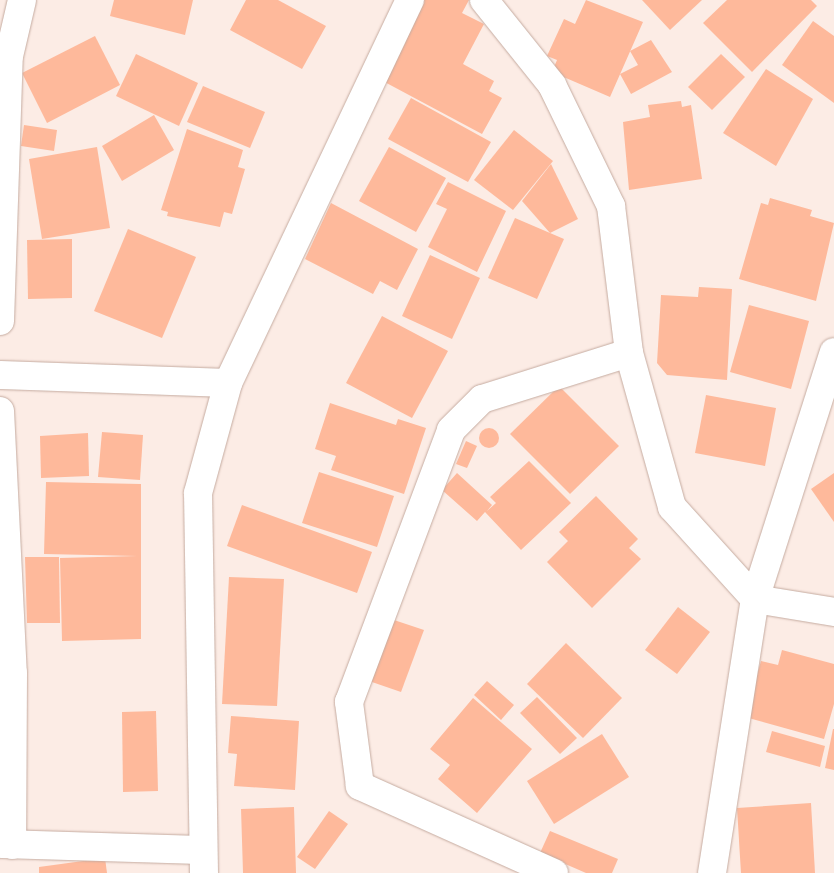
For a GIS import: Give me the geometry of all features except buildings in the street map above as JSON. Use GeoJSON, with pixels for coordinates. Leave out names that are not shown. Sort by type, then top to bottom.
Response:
{"type":"FeatureCollection","features":[{"type":"Feature","properties":{"kind":"street"},"geometry":{"type":"LineString","coordinates":[[0,321],[9,56],[22,0]]}},
{"type":"Feature","properties":{"kind":"street"},"geometry":{"type":"LineString","coordinates":[[0,411],[13,672],[6,844],[204,862],[198,493],[228,383],[410,0]]}},
{"type":"Feature","properties":{"kind":"street"},"geometry":{"type":"LineString","coordinates":[[484,0],[552,85],[611,206],[629,353],[672,507],[755,599],[834,612]]}},
{"type":"Feature","properties":{"kind":"street"},"geometry":{"type":"LineString","coordinates":[[712,873],[755,599],[834,352]]}},
{"type":"Feature","properties":{"kind":"street"},"geometry":{"type":"LineString","coordinates":[[554,873],[360,786],[349,702],[451,430],[482,399],[629,353]]}},
{"type":"Feature","properties":{"kind":"street"},"geometry":{"type":"LineString","coordinates":[[0,376],[228,383]]}}]}
